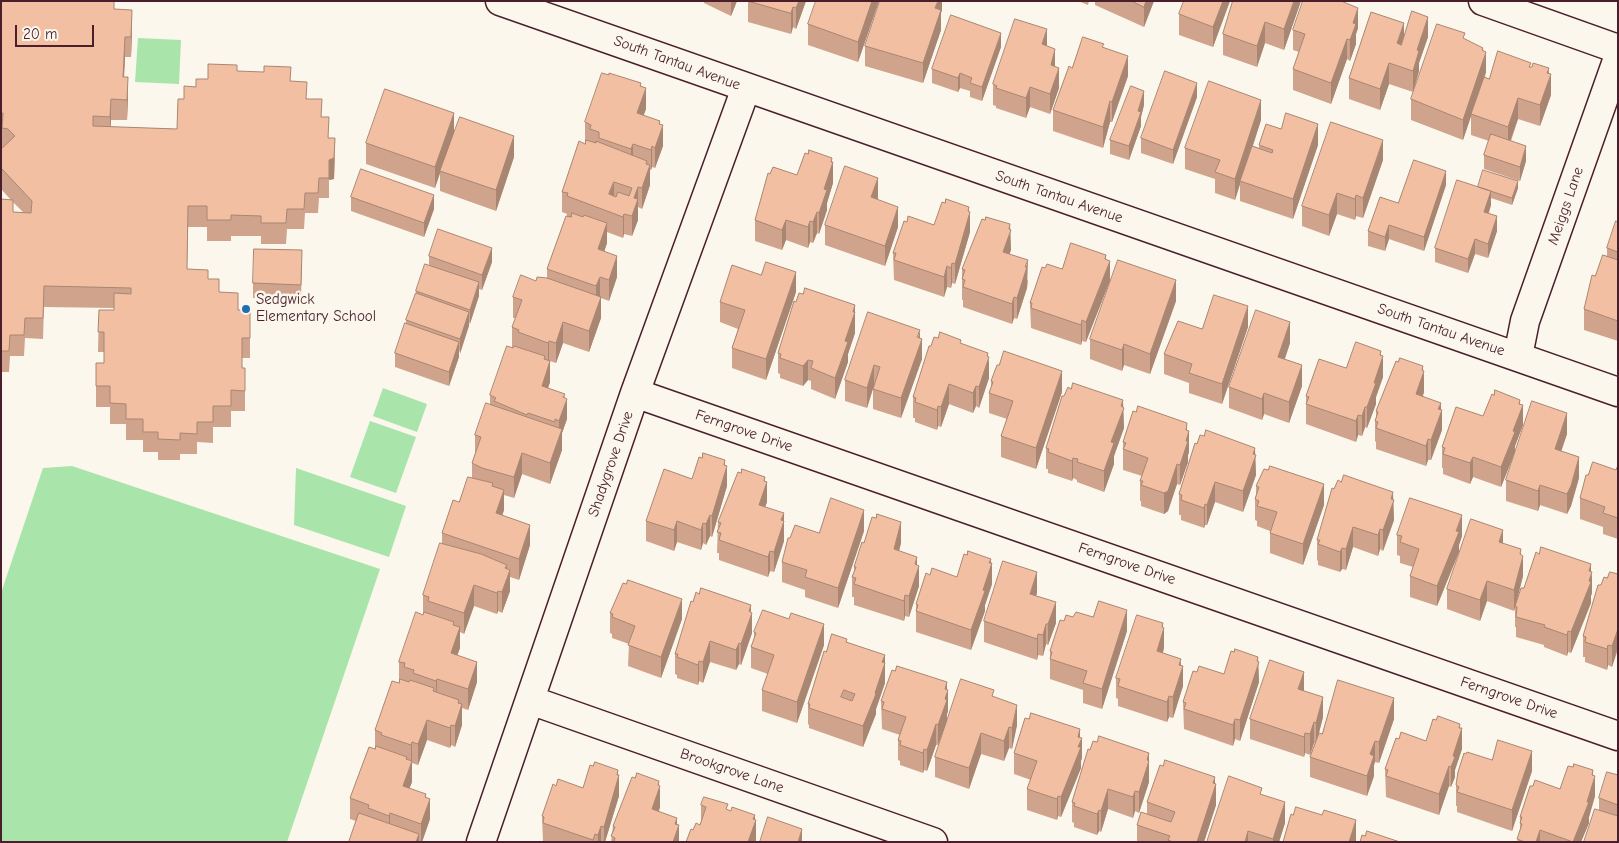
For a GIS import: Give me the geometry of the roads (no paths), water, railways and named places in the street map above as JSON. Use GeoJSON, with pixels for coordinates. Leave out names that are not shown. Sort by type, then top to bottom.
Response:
{"type":"FeatureCollection","features":[{"type":"Feature","properties":{"kind":"street","name":"South Tantau Avenue"},"geometry":{"type":"LineString","coordinates":[[500,1],[1618,392]]}},
{"type":"Feature","properties":{"kind":"street"},"geometry":{"type":"LineString","coordinates":[[1484,1],[1618,49]]}},
{"type":"Feature","properties":{"kind":"street","name":"Meiggs Lane"},"geometry":{"type":"LineString","coordinates":[[1518,356],[1526,321],[1618,58]]}},
{"type":"Feature","properties":{"kind":"street","name":"Shadygrove Drive"},"geometry":{"type":"LineString","coordinates":[[481,842],[636,393],[746,88]]}},
{"type":"Feature","properties":{"kind":"street","name":"Ferngrove Drive"},"geometry":{"type":"LineString","coordinates":[[636,393],[1618,736]]}},
{"type":"Feature","properties":{"kind":"street","name":"Brookgrove Lane"},"geometry":{"type":"LineString","coordinates":[[530,700],[933,842]]}},
{"type":"Feature","properties":{"kind":"place","name":"Sedgwick Elementary School"},"geometry":{"type":"Point","coordinates":[246,309]}}]}
